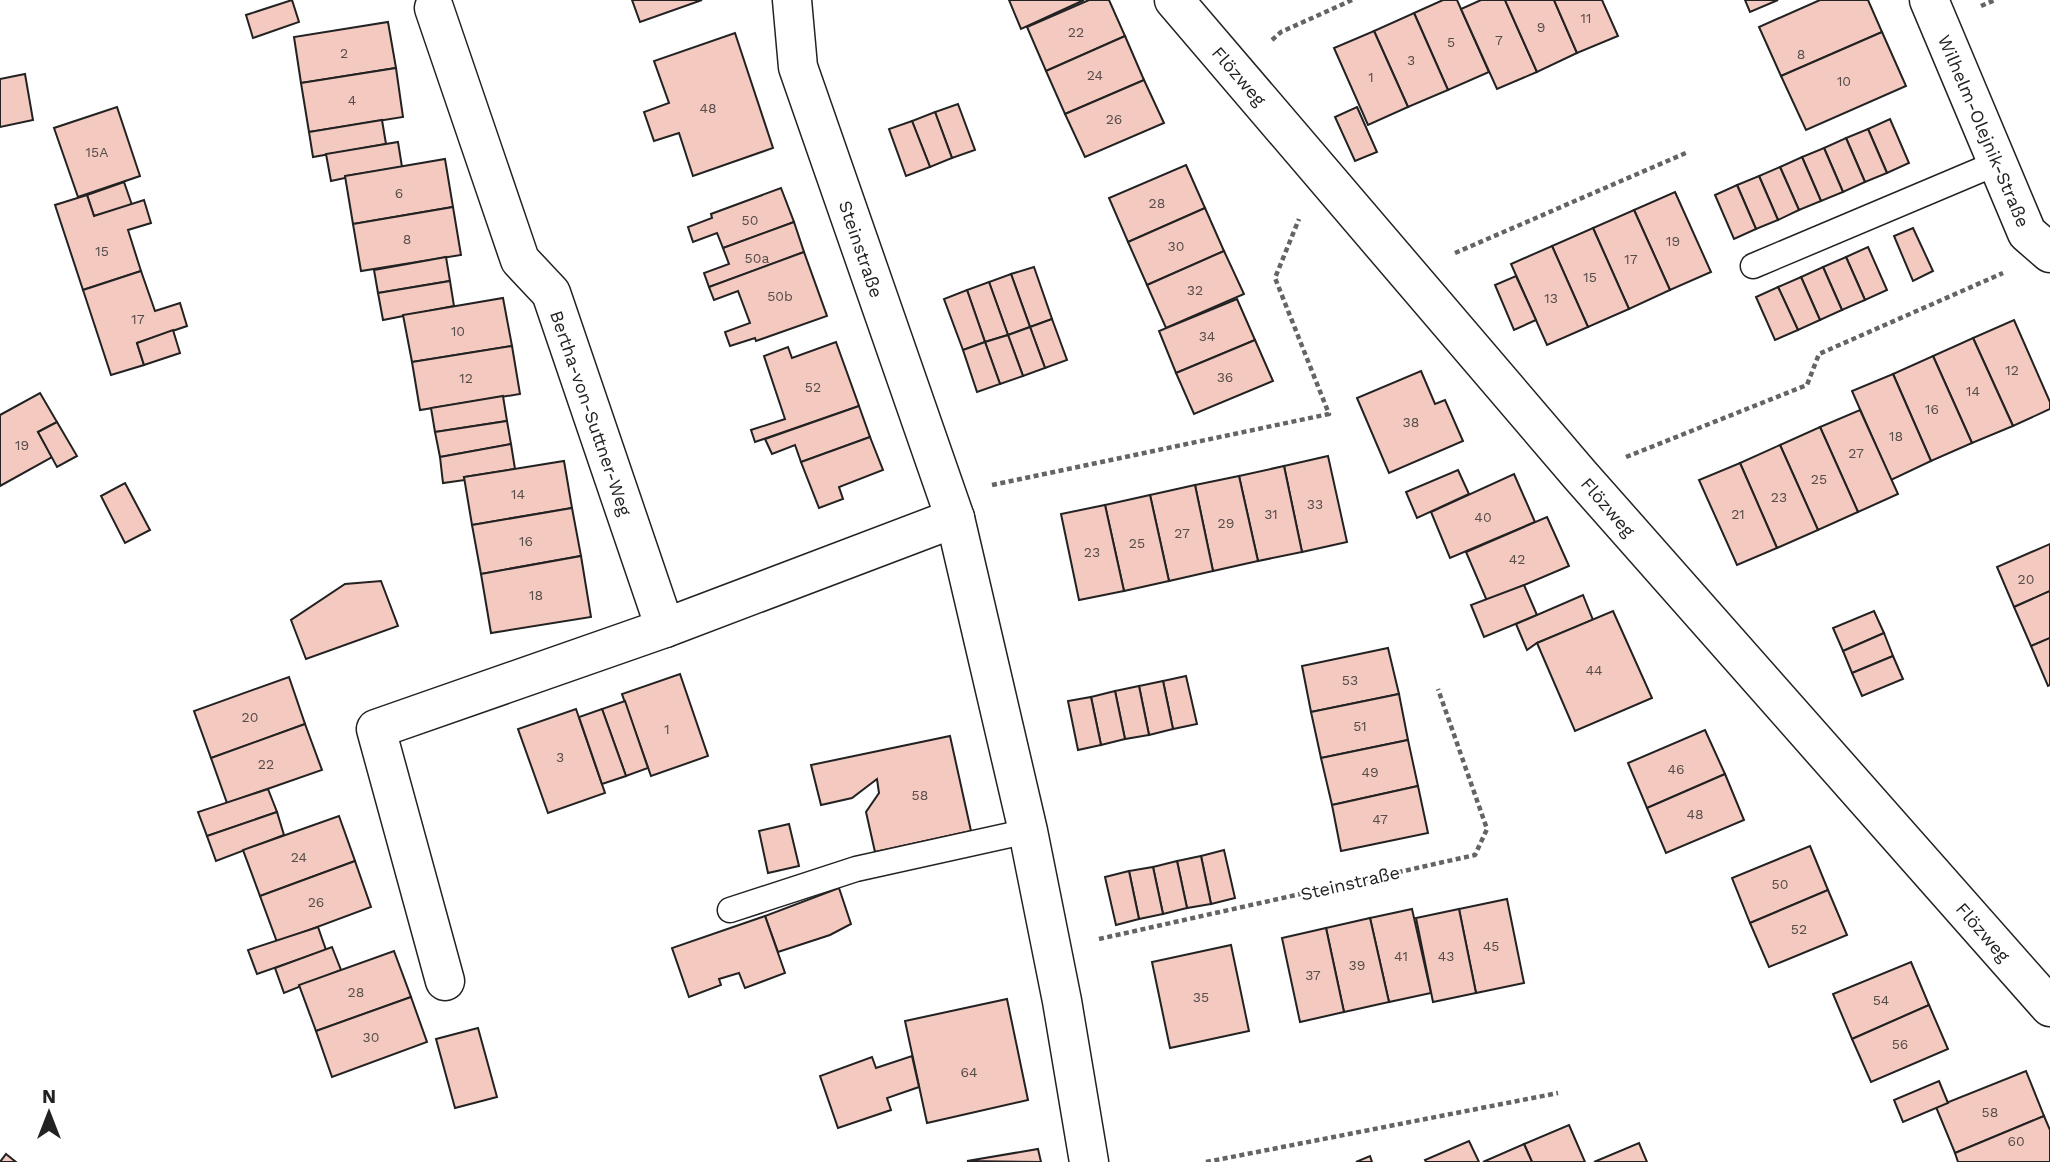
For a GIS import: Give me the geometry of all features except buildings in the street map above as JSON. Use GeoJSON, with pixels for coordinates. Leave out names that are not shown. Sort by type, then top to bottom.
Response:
{"type":"FeatureCollection","features":[{"type":"Feature","properties":{"kind":"street","name":"Steinstraße"},"geometry":{"type":"LineString","coordinates":[[792,0],[798,67],[951,506],[1028,831],[1052,949],[1089,1162]]}},
{"type":"Feature","properties":{"kind":"street","name":"Flözweg"},"geometry":{"type":"LineString","coordinates":[[1174,0],[1580,475],[2050,1007]]}},
{"type":"Feature","properties":{"kind":"street","name":"Wilhelm-Olejnik-Straße"},"geometry":{"type":"LineString","coordinates":[[1929,0],[2027,233],[2050,253]]}},
{"type":"Feature","properties":{"kind":"street","name":"Bertha-von-Suttner-Weg"},"geometry":{"type":"LineString","coordinates":[[435,8],[520,260],[551,293],[664,628]]}},
{"type":"Feature","properties":{"kind":"street"},"geometry":{"type":"LineString","coordinates":[[445,981],[376,729],[664,628],[951,506]]}},
{"type":"Feature","properties":{"kind":"lane"},"geometry":{"type":"LineString","coordinates":[[1753,266],[1997,163]]}},
{"type":"Feature","properties":{"kind":"lane"},"geometry":{"type":"LineString","coordinates":[[730,910],[856,869],[1028,831]]}},
{"type":"Feature","properties":{"kind":"path"},"geometry":{"type":"LineString","coordinates":[[1236,72],[1281,32],[1352,0]]}},
{"type":"Feature","properties":{"kind":"path"},"geometry":{"type":"LineString","coordinates":[[1408,273],[1688,152]]}},
{"type":"Feature","properties":{"kind":"path"},"geometry":{"type":"LineString","coordinates":[[951,506],[1329,414],[1275,278],[1319,169]]}},
{"type":"Feature","properties":{"kind":"path"},"geometry":{"type":"LineString","coordinates":[[1580,475],[1807,386],[1819,354],[2050,253]]}},
{"type":"Feature","properties":{"kind":"path","name":"Steinstraße"},"geometry":{"type":"LineString","coordinates":[[1052,949],[1475,855],[1487,829],[1438,688]]}},
{"type":"Feature","properties":{"kind":"path"},"geometry":{"type":"LineString","coordinates":[[1206,1162],[1558,1093]]}}]}
